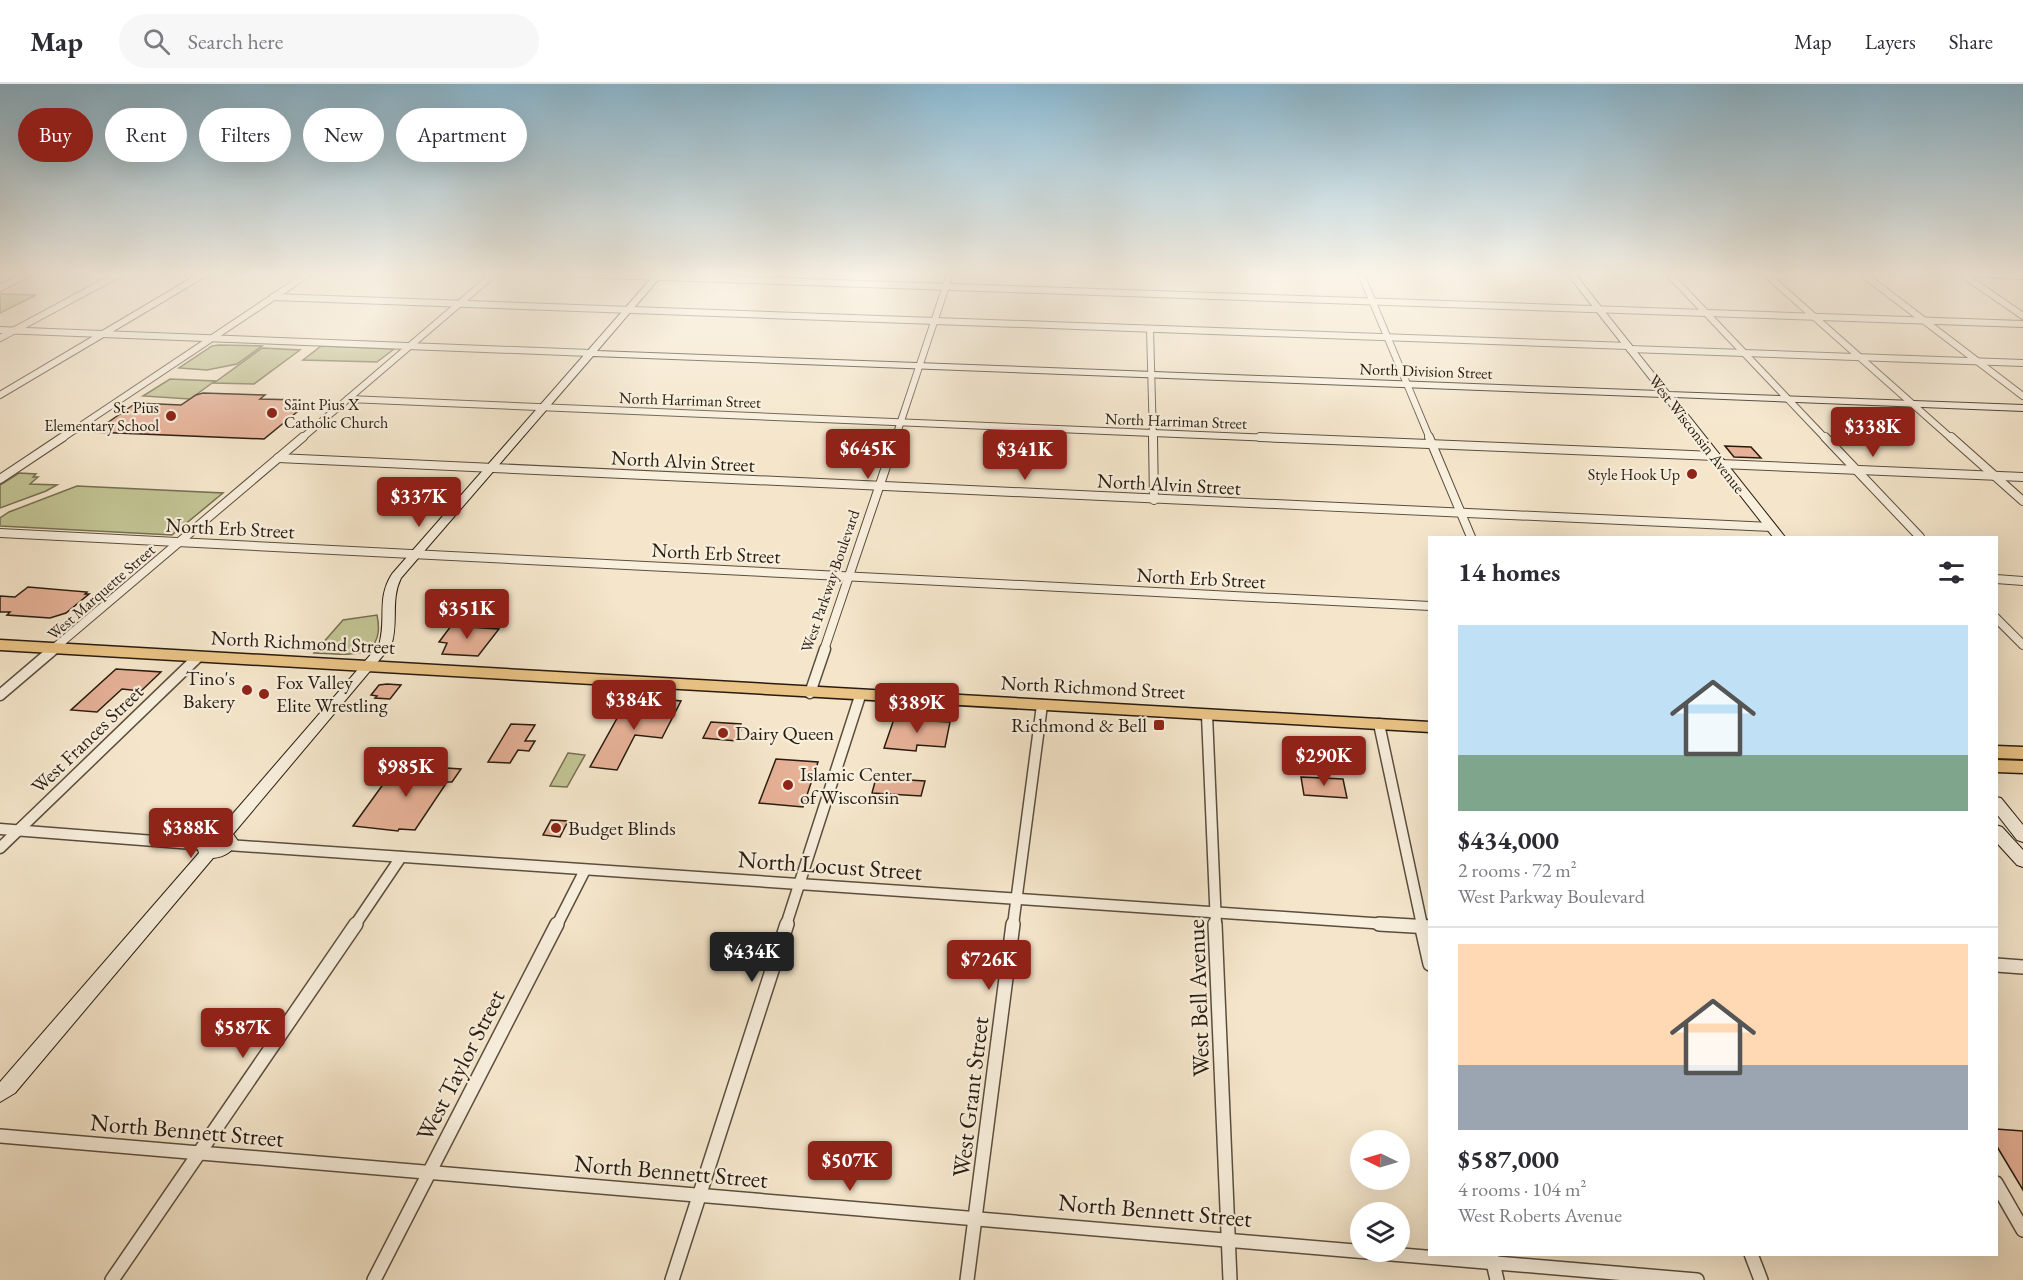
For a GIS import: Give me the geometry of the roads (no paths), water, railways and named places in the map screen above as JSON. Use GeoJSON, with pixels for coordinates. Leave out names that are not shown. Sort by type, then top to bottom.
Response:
{"type":"FeatureCollection","features":[{"type":"Feature","properties":{"kind":"main road","name":"North Richmond Street"},"geometry":{"type":"LineString","coordinates":[[0,645],[1428,727]]}},
{"type":"Feature","properties":{"kind":"main road"},"geometry":{"type":"LineString","coordinates":[[1998,752],[2023,753]]}},
{"type":"Feature","properties":{"kind":"main road"},"geometry":{"type":"LineString","coordinates":[[1998,766],[2023,767]]}},
{"type":"Feature","properties":{"kind":"street","name":"North Division Street"},"geometry":{"type":"LineString","coordinates":[[0,330],[2023,408]]}},
{"type":"Feature","properties":{"kind":"street"},"geometry":{"type":"LineString","coordinates":[[0,338],[15,330]]}},
{"type":"Feature","properties":{"kind":"street"},"geometry":{"type":"LineString","coordinates":[[0,395],[110,330]]}},
{"type":"Feature","properties":{"kind":"street"},"geometry":{"type":"LineString","coordinates":[[0,478],[225,330]]}},
{"type":"Feature","properties":{"kind":"street","name":"West Marquette Street"},"geometry":{"type":"LineString","coordinates":[[0,695],[429,330]]}},
{"type":"Feature","properties":{"kind":"street"},"geometry":{"type":"LineString","coordinates":[[0,1105],[4,1090],[207,849],[212,840],[225,841],[385,646],[391,621],[386,600],[391,585],[610,330]]}},
{"type":"Feature","properties":{"kind":"street","name":"West Parkway Boulevard"},"geometry":{"type":"LineString","coordinates":[[810,693],[931,330]]}},
{"type":"Feature","properties":{"kind":"street"},"geometry":{"type":"LineString","coordinates":[[1150,330],[1154,500]]}},
{"type":"Feature","properties":{"kind":"street"},"geometry":{"type":"LineString","coordinates":[[1174,330],[2023,363]]}},
{"type":"Feature","properties":{"kind":"street"},"geometry":{"type":"LineString","coordinates":[[1385,330],[1471,536]]}},
{"type":"Feature","properties":{"kind":"street","name":"West Wisconsin Avenue"},"geometry":{"type":"LineString","coordinates":[[1615,330],[1778,536]]}},
{"type":"Feature","properties":{"kind":"street"},"geometry":{"type":"LineString","coordinates":[[1722,330],[1919,536]]}},
{"type":"Feature","properties":{"kind":"street"},"geometry":{"type":"LineString","coordinates":[[1829,330],[2023,501]]}},
{"type":"Feature","properties":{"kind":"street"},"geometry":{"type":"LineString","coordinates":[[1937,330],[2023,396]]}},
{"type":"Feature","properties":{"kind":"street","name":"North Harriman Street"},"geometry":{"type":"LineString","coordinates":[[348,399],[1432,444],[1856,470],[2023,477]]}},
{"type":"Feature","properties":{"kind":"street","name":"North Alvin Street"},"geometry":{"type":"LineString","coordinates":[[278,459],[1771,527]]}},
{"type":"Feature","properties":{"kind":"street","name":"North Erb Street"},"geometry":{"type":"LineString","coordinates":[[0,533],[1428,606]]}},
{"type":"Feature","properties":{"kind":"street"},"geometry":{"type":"LineString","coordinates":[[1998,579],[2023,581]]}},
{"type":"Feature","properties":{"kind":"street"},"geometry":{"type":"LineString","coordinates":[[1998,620],[2023,645]]}},
{"type":"Feature","properties":{"kind":"street","name":"West Frances Street"},"geometry":{"type":"LineString","coordinates":[[0,848],[198,657]]}},
{"type":"Feature","properties":{"kind":"street"},"geometry":{"type":"LineString","coordinates":[[672,1280],[860,696]]}},
{"type":"Feature","properties":{"kind":"street","name":"West Grant Street"},"geometry":{"type":"LineString","coordinates":[[967,1280],[1042,705]]}},
{"type":"Feature","properties":{"kind":"street","name":"West Bell Avenue"},"geometry":{"type":"LineString","coordinates":[[1208,715],[1230,1280]]}},
{"type":"Feature","properties":{"kind":"street"},"geometry":{"type":"LineString","coordinates":[[1379,724],[1426,927],[1428,946]]}},
{"type":"Feature","properties":{"kind":"street"},"geometry":{"type":"LineString","coordinates":[[1998,805],[2023,836]]}},
{"type":"Feature","properties":{"kind":"street"},"geometry":{"type":"LineString","coordinates":[[0,829],[207,849]]}},
{"type":"Feature","properties":{"kind":"street"},"geometry":{"type":"LineString","coordinates":[[1998,833],[2023,861]]}},
{"type":"Feature","properties":{"kind":"street","name":"North Locust Street"},"geometry":{"type":"LineString","coordinates":[[225,841],[401,857],[1426,927]]}},
{"type":"Feature","properties":{"kind":"street"},"geometry":{"type":"LineString","coordinates":[[112,1280],[401,857]]}},
{"type":"Feature","properties":{"kind":"street","name":"West Taylor Street"},"geometry":{"type":"LineString","coordinates":[[374,1280],[585,870]]}},
{"type":"Feature","properties":{"kind":"street"},"geometry":{"type":"LineString","coordinates":[[1998,965],[2023,967]]}},
{"type":"Feature","properties":{"kind":"street","name":"North Bennett Street"},"geometry":{"type":"LineString","coordinates":[[0,1136],[407,1170],[429,1174],[1428,1254]]}},
{"type":"Feature","properties":{"kind":"street"},"geometry":{"type":"LineString","coordinates":[[1998,1186],[2023,1230]]}},
{"type":"Feature","properties":{"kind":"street","name":"North Bennett Street"},"geometry":{"type":"LineString","coordinates":[[1452,1256],[1697,1280]]}},
{"type":"Feature","properties":{"kind":"street"},"geometry":{"type":"LineString","coordinates":[[1752,1256],[1761,1280]]}},
{"type":"Feature","properties":{"kind":"street"},"geometry":{"type":"LineString","coordinates":[[1492,1259],[1497,1280]]}},
{"type":"Feature","properties":{"kind":"place","name":"Saint Pius X Catholic Church"},"geometry":{"type":"Point","coordinates":[272,413]}},
{"type":"Feature","properties":{"kind":"place","name":"St. Pius Elementary School"},"geometry":{"type":"Point","coordinates":[171,416]}},
{"type":"Feature","properties":{"kind":"place","name":"Style Hook Up"},"geometry":{"type":"Point","coordinates":[1692,474]}},
{"type":"Feature","properties":{"kind":"place","name":"Tino's Bakery"},"geometry":{"type":"Point","coordinates":[247,690]}},
{"type":"Feature","properties":{"kind":"place","name":"Fox Valley Elite Wrestling"},"geometry":{"type":"Point","coordinates":[264,694]}},
{"type":"Feature","properties":{"kind":"place","name":"Richmond & Bell"},"geometry":{"type":"Point","coordinates":[1159,725]}},
{"type":"Feature","properties":{"kind":"place","name":"Dairy Queen"},"geometry":{"type":"Point","coordinates":[723,733]}},
{"type":"Feature","properties":{"kind":"place","name":"Islamic Center of Wisconsin"},"geometry":{"type":"Point","coordinates":[788,785]}},
{"type":"Feature","properties":{"kind":"place","name":"Budget Blinds"},"geometry":{"type":"Point","coordinates":[556,828]}}]}
